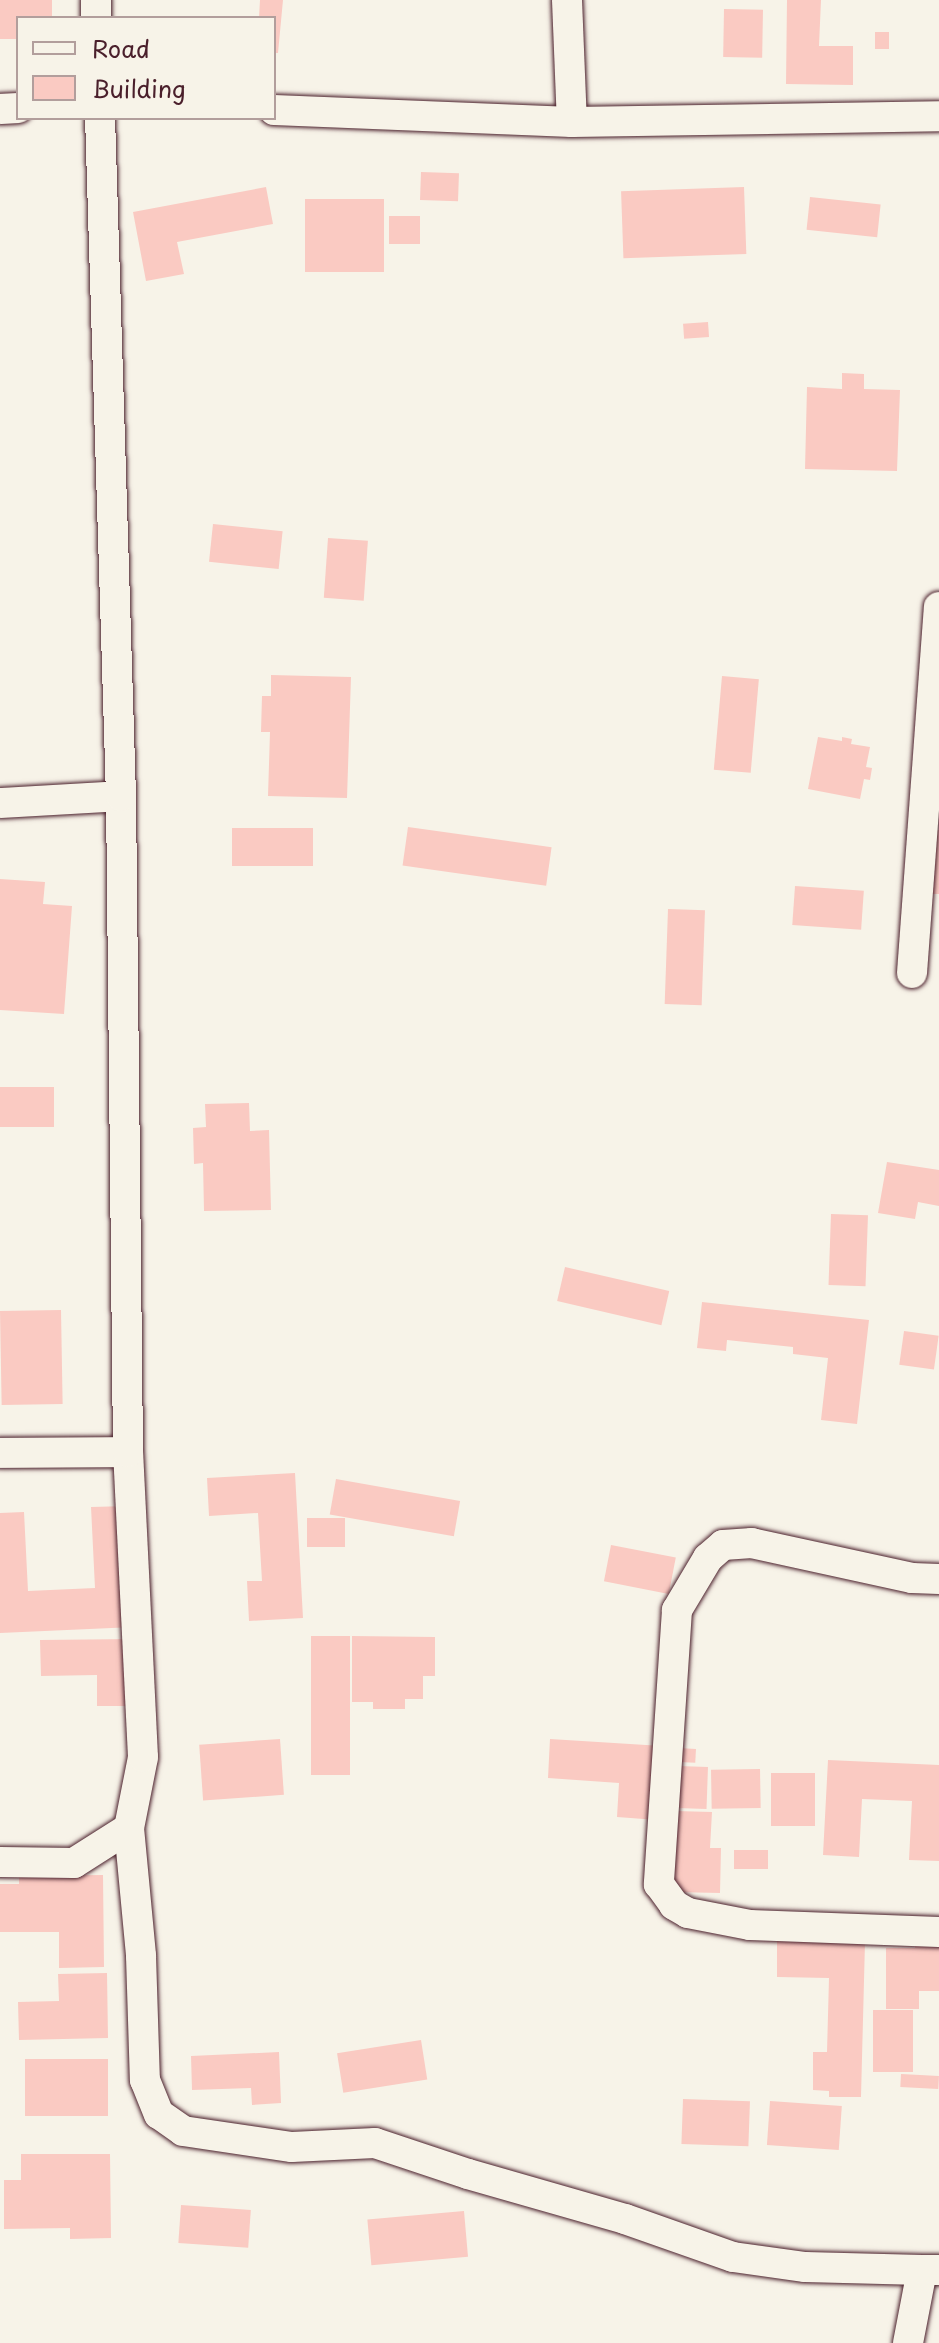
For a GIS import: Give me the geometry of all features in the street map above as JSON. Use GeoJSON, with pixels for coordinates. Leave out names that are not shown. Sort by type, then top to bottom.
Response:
{"type":"FeatureCollection","features":[{"type":"Feature","properties":{"kind":"street"},"geometry":{"type":"LineString","coordinates":[[567,0],[572,122]]}},
{"type":"Feature","properties":{"kind":"street"},"geometry":{"type":"LineString","coordinates":[[276,110],[572,122],[939,116]]}},
{"type":"Feature","properties":{"kind":"street"},"geometry":{"type":"LineString","coordinates":[[100,120],[121,796],[128,1452],[143,1757],[129,1828],[141,1956],[145,2080],[159,2114],[183,2131],[292,2147],[375,2143],[468,2174],[625,2219],[733,2257],[805,2267],[930,2270],[908,2343]]}},
{"type":"Feature","properties":{"kind":"street"},"geometry":{"type":"LineString","coordinates":[[912,973],[939,607]]}},
{"type":"Feature","properties":{"kind":"street"},"geometry":{"type":"LineString","coordinates":[[0,803],[121,796]]}},
{"type":"Feature","properties":{"kind":"street"},"geometry":{"type":"LineString","coordinates":[[0,1453],[128,1452]]}},
{"type":"Feature","properties":{"kind":"street"},"geometry":{"type":"LineString","coordinates":[[939,1579],[912,1578],[752,1543],[723,1545],[708,1558],[677,1610],[659,1884],[674,1905],[688,1913],[750,1925],[939,1932]]}},
{"type":"Feature","properties":{"kind":"street"},"geometry":{"type":"LineString","coordinates":[[0,1862],[74,1863],[129,1828]]}},
{"type":"Feature","properties":{"kind":"building"},"geometry":{"type":"Polygon","coordinates":[[[0,0],[52,0],[52,16],[16,16],[16,39],[0,39],[0,0]]]}},
{"type":"Feature","properties":{"kind":"building"},"geometry":{"type":"Polygon","coordinates":[[[260,0],[283,0],[278,53],[276,16],[259,16],[260,0]]]}},
{"type":"Feature","properties":{"kind":"building"},"geometry":{"type":"Polygon","coordinates":[[[787,0],[821,0],[819,46],[853,46],[853,85],[786,84],[787,0]]]}},
{"type":"Feature","properties":{"kind":"building"},"geometry":{"type":"Polygon","coordinates":[[[724,9],[763,10],[762,58],[723,57],[724,9]]]}},
{"type":"Feature","properties":{"kind":"building"},"geometry":{"type":"Polygon","coordinates":[[[875,32],[889,32],[889,49],[875,49],[875,32]]]}},
{"type":"Feature","properties":{"kind":"building"},"geometry":{"type":"Polygon","coordinates":[[[421,172],[459,173],[458,201],[420,200],[421,172]]]}},
{"type":"Feature","properties":{"kind":"building"},"geometry":{"type":"Polygon","coordinates":[[[266,187],[273,224],[177,242],[184,274],[146,281],[133,212],[266,187]]]}},
{"type":"Feature","properties":{"kind":"building"},"geometry":{"type":"Polygon","coordinates":[[[744,187],[746,254],[623,258],[621,191],[744,187]]]}},
{"type":"Feature","properties":{"kind":"building"},"geometry":{"type":"Polygon","coordinates":[[[810,197],[881,204],[877,237],[807,230],[810,197]]]}},
{"type":"Feature","properties":{"kind":"building"},"geometry":{"type":"Polygon","coordinates":[[[305,199],[384,199],[384,272],[305,272],[305,199]]]}},
{"type":"Feature","properties":{"kind":"building"},"geometry":{"type":"Polygon","coordinates":[[[389,216],[420,216],[420,244],[389,244],[389,216]]]}},
{"type":"Feature","properties":{"kind":"building"},"geometry":{"type":"Polygon","coordinates":[[[708,322],[709,337],[684,339],[683,324],[708,322]]]}},
{"type":"Feature","properties":{"kind":"building"},"geometry":{"type":"Polygon","coordinates":[[[842,373],[864,374],[864,389],[900,390],[897,471],[805,469],[807,387],[842,389],[842,373]]]}},
{"type":"Feature","properties":{"kind":"building"},"geometry":{"type":"Polygon","coordinates":[[[213,524],[283,531],[279,569],[209,562],[213,524]]]}},
{"type":"Feature","properties":{"kind":"building"},"geometry":{"type":"Polygon","coordinates":[[[328,538],[368,541],[364,601],[324,598],[328,538]]]}},
{"type":"Feature","properties":{"kind":"building"},"geometry":{"type":"Polygon","coordinates":[[[271,675],[351,677],[347,798],[268,796],[270,732],[261,732],[262,696],[271,696],[271,675]]]}},
{"type":"Feature","properties":{"kind":"building"},"geometry":{"type":"Polygon","coordinates":[[[722,676],[759,679],[751,773],[714,770],[722,676]]]}},
{"type":"Feature","properties":{"kind":"building"},"geometry":{"type":"Polygon","coordinates":[[[818,737],[842,741],[842,737],[852,739],[851,744],[870,747],[866,767],[872,768],[870,780],[864,779],[860,799],[808,789],[818,737]]]}},
{"type":"Feature","properties":{"kind":"building"},"geometry":{"type":"Polygon","coordinates":[[[408,827],[552,847],[546,886],[403,866],[408,827]]]}},
{"type":"Feature","properties":{"kind":"building"},"geometry":{"type":"Polygon","coordinates":[[[232,828],[313,828],[313,866],[232,866],[232,828]]]}},
{"type":"Feature","properties":{"kind":"building"},"geometry":{"type":"Polygon","coordinates":[[[934,830],[939,830],[939,894],[930,894],[934,830]]]}},
{"type":"Feature","properties":{"kind":"building"},"geometry":{"type":"Polygon","coordinates":[[[0,879],[45,882],[43,904],[72,906],[64,1014],[0,1010],[0,879]]]}},
{"type":"Feature","properties":{"kind":"building"},"geometry":{"type":"Polygon","coordinates":[[[795,886],[864,891],[861,930],[792,925],[795,886]]]}},
{"type":"Feature","properties":{"kind":"building"},"geometry":{"type":"Polygon","coordinates":[[[668,909],[705,910],[702,1005],[665,1004],[668,909]]]}},
{"type":"Feature","properties":{"kind":"building"},"geometry":{"type":"Polygon","coordinates":[[[0,1087],[54,1087],[54,1127],[0,1127],[0,1087]]]}},
{"type":"Feature","properties":{"kind":"building"},"geometry":{"type":"Polygon","coordinates":[[[249,1103],[250,1131],[269,1130],[271,1210],[204,1211],[203,1163],[194,1164],[193,1128],[206,1127],[205,1104],[249,1103]]]}},
{"type":"Feature","properties":{"kind":"building"},"geometry":{"type":"Polygon","coordinates":[[[887,1162],[939,1170],[939,1206],[918,1202],[915,1219],[878,1213],[887,1162]]]}},
{"type":"Feature","properties":{"kind":"building"},"geometry":{"type":"Polygon","coordinates":[[[831,1214],[868,1215],[865,1286],[829,1285],[831,1214]]]}},
{"type":"Feature","properties":{"kind":"building"},"geometry":{"type":"Polygon","coordinates":[[[565,1267],[669,1291],[661,1325],[557,1301],[565,1267]]]}},
{"type":"Feature","properties":{"kind":"building"},"geometry":{"type":"Polygon","coordinates":[[[702,1302],[869,1320],[857,1424],[821,1420],[828,1358],[793,1354],[793,1347],[727,1340],[726,1351],[697,1348],[702,1302]]]}},
{"type":"Feature","properties":{"kind":"building"},"geometry":{"type":"Polygon","coordinates":[[[61,1310],[63,1404],[2,1405],[0,1311],[61,1310]]]}},
{"type":"Feature","properties":{"kind":"building"},"geometry":{"type":"Polygon","coordinates":[[[904,1331],[939,1336],[934,1370],[899,1365],[904,1331]]]}},
{"type":"Feature","properties":{"kind":"building"},"geometry":{"type":"Polygon","coordinates":[[[295,1473],[303,1618],[249,1621],[247,1581],[262,1581],[258,1513],[209,1516],[207,1478],[295,1473]]]}},
{"type":"Feature","properties":{"kind":"building"},"geometry":{"type":"Polygon","coordinates":[[[336,1479],[460,1501],[454,1536],[330,1514],[336,1479]]]}},
{"type":"Feature","properties":{"kind":"building"},"geometry":{"type":"Polygon","coordinates":[[[128,1506],[134,1627],[0,1633],[0,1513],[24,1512],[28,1591],[95,1588],[91,1507],[128,1506]]]}},
{"type":"Feature","properties":{"kind":"building"},"geometry":{"type":"Polygon","coordinates":[[[307,1518],[345,1518],[345,1547],[307,1547],[307,1518]]]}},
{"type":"Feature","properties":{"kind":"building"},"geometry":{"type":"Polygon","coordinates":[[[611,1545],[676,1558],[669,1594],[604,1581],[611,1545]]]}},
{"type":"Feature","properties":{"kind":"building"},"geometry":{"type":"Polygon","coordinates":[[[311,1636],[350,1636],[350,1775],[311,1775],[311,1636]]]}},
{"type":"Feature","properties":{"kind":"building"},"geometry":{"type":"Polygon","coordinates":[[[352,1636],[435,1637],[435,1676],[423,1676],[423,1699],[405,1699],[405,1709],[373,1709],[373,1702],[352,1702],[352,1636]]]}},
{"type":"Feature","properties":{"kind":"building"},"geometry":{"type":"Polygon","coordinates":[[[134,1639],[135,1706],[97,1706],[97,1675],[41,1676],[40,1640],[134,1639]]]}},
{"type":"Feature","properties":{"kind":"building"},"geometry":{"type":"Polygon","coordinates":[[[280,1739],[284,1795],[203,1801],[199,1745],[280,1739]]]}},
{"type":"Feature","properties":{"kind":"building"},"geometry":{"type":"Polygon","coordinates":[[[550,1739],[662,1746],[657,1820],[617,1817],[619,1783],[548,1778],[550,1739]]]}},
{"type":"Feature","properties":{"kind":"building"},"geometry":{"type":"Polygon","coordinates":[[[679,1748],[696,1749],[695,1763],[678,1762],[679,1748]]]}},
{"type":"Feature","properties":{"kind":"building"},"geometry":{"type":"Polygon","coordinates":[[[828,1760],[939,1765],[939,1861],[909,1860],[912,1801],[862,1799],[859,1857],[823,1855],[828,1760]]]}},
{"type":"Feature","properties":{"kind":"building"},"geometry":{"type":"Polygon","coordinates":[[[678,1766],[708,1767],[707,1809],[677,1808],[678,1766]]]}},
{"type":"Feature","properties":{"kind":"building"},"geometry":{"type":"Polygon","coordinates":[[[760,1769],[761,1808],[712,1809],[711,1770],[760,1769]]]}},
{"type":"Feature","properties":{"kind":"building"},"geometry":{"type":"Polygon","coordinates":[[[771,1773],[815,1773],[815,1826],[771,1826],[771,1773]]]}},
{"type":"Feature","properties":{"kind":"building"},"geometry":{"type":"Polygon","coordinates":[[[675,1811],[712,1812],[710,1848],[721,1848],[720,1893],[673,1892],[675,1811]]]}},
{"type":"Feature","properties":{"kind":"building"},"geometry":{"type":"Polygon","coordinates":[[[734,1850],[768,1850],[768,1869],[734,1869],[734,1850]]]}},
{"type":"Feature","properties":{"kind":"building"},"geometry":{"type":"Polygon","coordinates":[[[103,1875],[104,1967],[59,1968],[59,1932],[0,1932],[0,1884],[19,1884],[19,1876],[103,1875]]]}},
{"type":"Feature","properties":{"kind":"building"},"geometry":{"type":"Polygon","coordinates":[[[777,1940],[865,1942],[861,2097],[829,2097],[829,2091],[813,2090],[813,2052],[827,2052],[829,1978],[777,1977],[777,1940]]]}},
{"type":"Feature","properties":{"kind":"building"},"geometry":{"type":"Polygon","coordinates":[[[915,1942],[939,1942],[939,1991],[919,1991],[919,2009],[886,2009],[886,1948],[915,1948],[915,1942]]]}},
{"type":"Feature","properties":{"kind":"building"},"geometry":{"type":"Polygon","coordinates":[[[107,1973],[108,2038],[19,2040],[18,2002],[59,2001],[58,1974],[107,1973]]]}},
{"type":"Feature","properties":{"kind":"building"},"geometry":{"type":"Polygon","coordinates":[[[873,2010],[913,2010],[913,2072],[873,2072],[873,2010]]]}},
{"type":"Feature","properties":{"kind":"building"},"geometry":{"type":"Polygon","coordinates":[[[421,2040],[427,2080],[343,2093],[337,2053],[421,2040]]]}},
{"type":"Feature","properties":{"kind":"building"},"geometry":{"type":"Polygon","coordinates":[[[279,2052],[281,2103],[252,2105],[251,2088],[192,2090],[191,2056],[279,2052]]]}},
{"type":"Feature","properties":{"kind":"building"},"geometry":{"type":"Polygon","coordinates":[[[25,2059],[108,2059],[108,2116],[25,2116],[25,2059]]]}},
{"type":"Feature","properties":{"kind":"building"},"geometry":{"type":"Polygon","coordinates":[[[901,2074],[939,2076],[938,2089],[900,2087],[901,2074]]]}},
{"type":"Feature","properties":{"kind":"building"},"geometry":{"type":"Polygon","coordinates":[[[683,2099],[750,2101],[748,2146],[681,2144],[683,2099]]]}},
{"type":"Feature","properties":{"kind":"building"},"geometry":{"type":"Polygon","coordinates":[[[770,2101],[842,2106],[839,2150],[767,2145],[770,2101]]]}},
{"type":"Feature","properties":{"kind":"building"},"geometry":{"type":"Polygon","coordinates":[[[21,2154],[110,2154],[111,2238],[70,2239],[70,2228],[4,2229],[4,2180],[21,2180],[21,2154]]]}},
{"type":"Feature","properties":{"kind":"building"},"geometry":{"type":"Polygon","coordinates":[[[181,2205],[251,2210],[248,2248],[178,2243],[181,2205]]]}},
{"type":"Feature","properties":{"kind":"building"},"geometry":{"type":"Polygon","coordinates":[[[464,2211],[468,2257],[371,2265],[367,2219],[464,2211]]]}}]}
